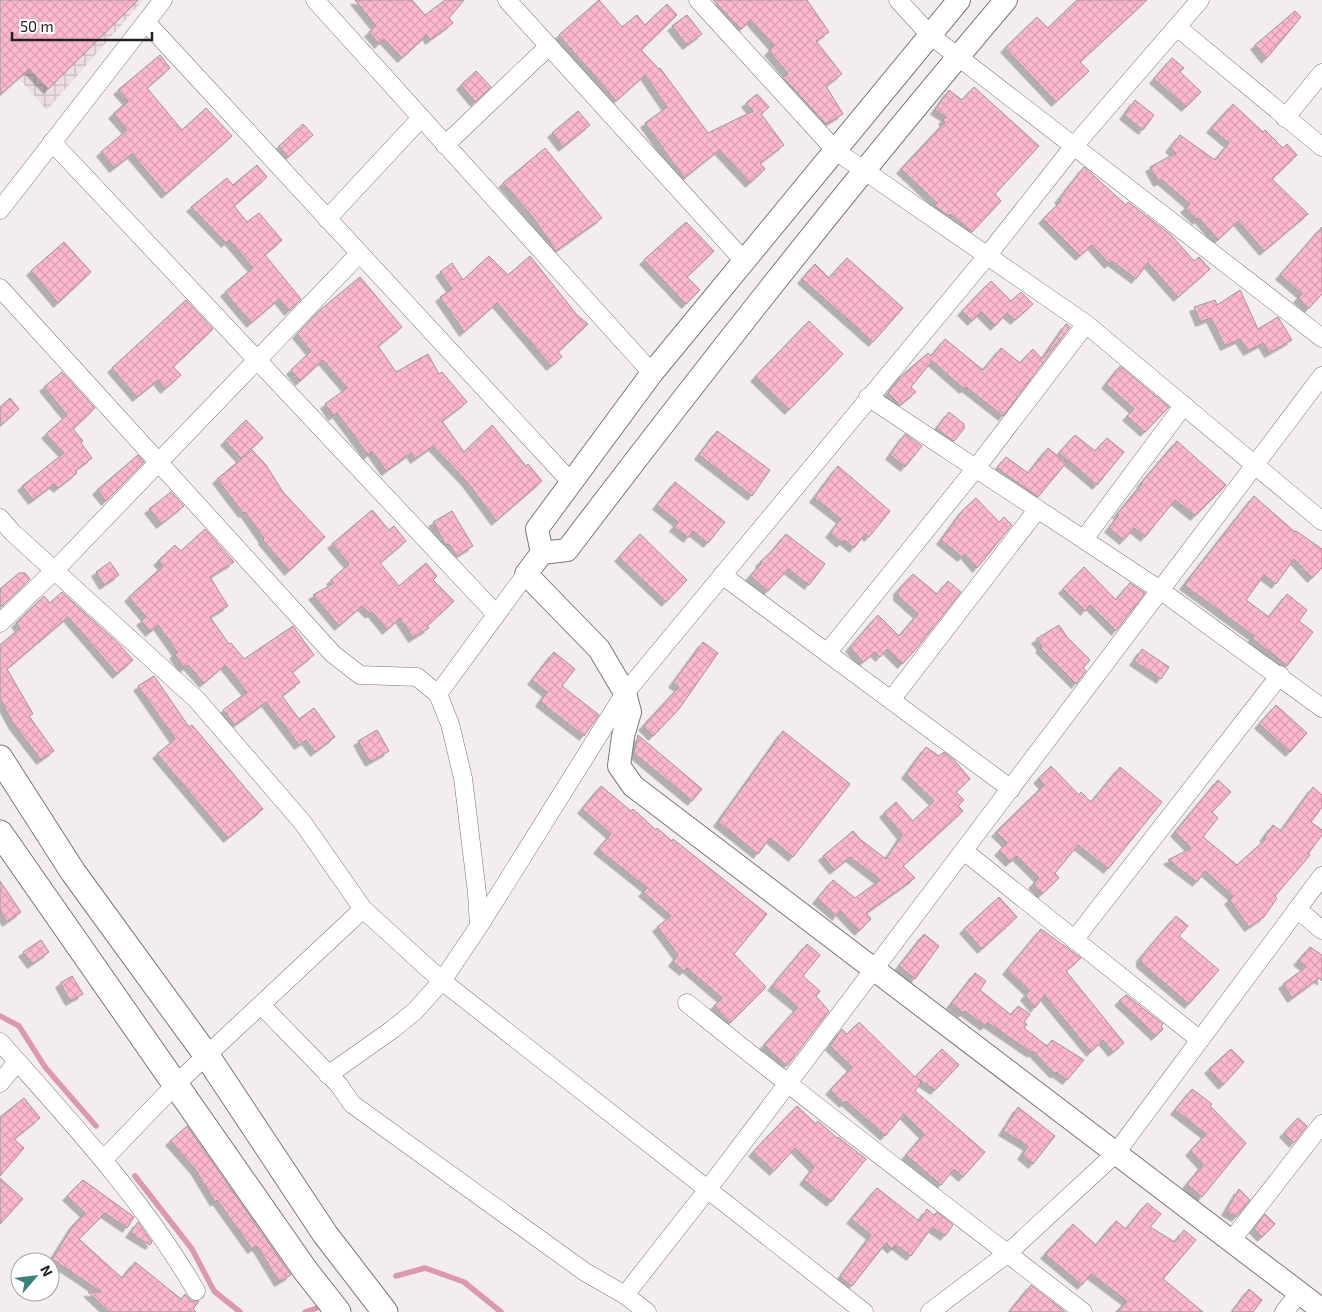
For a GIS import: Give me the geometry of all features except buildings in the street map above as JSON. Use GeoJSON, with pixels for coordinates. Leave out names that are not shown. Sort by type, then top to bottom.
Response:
{"type":"FeatureCollection","features":[{"type":"Feature","properties":{"kind":"main road"},"geometry":{"type":"LineString","coordinates":[[0,758],[73,872],[207,1056],[325,1234],[386,1312]]}},
{"type":"Feature","properties":{"kind":"main road"},"geometry":{"type":"LineString","coordinates":[[0,834],[305,1270],[338,1312]]}},
{"type":"Feature","properties":{"kind":"street"},"geometry":{"type":"LineString","coordinates":[[0,210],[163,0]]}},
{"type":"Feature","properties":{"kind":"street"},"geometry":{"type":"LineString","coordinates":[[315,0],[652,373]]}},
{"type":"Feature","properties":{"kind":"street"},"geometry":{"type":"LineString","coordinates":[[507,0],[744,262]]}},
{"type":"Feature","properties":{"kind":"street"},"geometry":{"type":"LineString","coordinates":[[698,0],[836,151],[1086,324],[1322,521]]}},
{"type":"Feature","properties":{"kind":"street"},"geometry":{"type":"LineString","coordinates":[[898,0],[930,35],[1322,338]]}},
{"type":"Feature","properties":{"kind":"street"},"geometry":{"type":"LineString","coordinates":[[542,553],[537,529],[570,481],[652,373],[959,0]]}},
{"type":"Feature","properties":{"kind":"street"},"geometry":{"type":"LineString","coordinates":[[438,694],[542,553],[567,550],[681,400],[863,171],[1006,0]]}},
{"type":"Feature","properties":{"kind":"street"},"geometry":{"type":"LineString","coordinates":[[328,1075],[415,1011],[442,981],[479,926],[625,693],[868,397],[987,256],[1074,148],[1200,0]]}},
{"type":"Feature","properties":{"kind":"street"},"geometry":{"type":"LineString","coordinates":[[146,22],[570,481]]}},
{"type":"Feature","properties":{"kind":"street"},"geometry":{"type":"LineString","coordinates":[[1177,27],[1322,147]]}},
{"type":"Feature","properties":{"kind":"street"},"geometry":{"type":"LineString","coordinates":[[445,145],[549,46]]}},
{"type":"Feature","properties":{"kind":"street"},"geometry":{"type":"LineString","coordinates":[[1285,118],[1322,74]]}},
{"type":"Feature","properties":{"kind":"street"},"geometry":{"type":"LineString","coordinates":[[327,219],[420,118]]}},
{"type":"Feature","properties":{"kind":"street"},"geometry":{"type":"LineString","coordinates":[[52,142],[496,614]]}},
{"type":"Feature","properties":{"kind":"street"},"geometry":{"type":"LineString","coordinates":[[0,623],[55,570],[360,254]]}},
{"type":"Feature","properties":{"kind":"street"},"geometry":{"type":"LineString","coordinates":[[0,288],[333,654],[360,675],[417,678],[438,694],[450,724],[463,778],[478,893],[479,926]]}},
{"type":"Feature","properties":{"kind":"street"},"geometry":{"type":"LineString","coordinates":[[827,653],[976,468],[1086,324]]}},
{"type":"Feature","properties":{"kind":"street"},"geometry":{"type":"LineString","coordinates":[[625,1295],[708,1190],[1254,463],[1322,376]]}},
{"type":"Feature","properties":{"kind":"street"},"geometry":{"type":"LineString","coordinates":[[868,397],[1160,590],[1280,675],[1322,708]]}},
{"type":"Feature","properties":{"kind":"street"},"geometry":{"type":"LineString","coordinates":[[1084,539],[1184,405]]}},
{"type":"Feature","properties":{"kind":"street"},"geometry":{"type":"LineString","coordinates":[[891,700],[1037,510]]}},
{"type":"Feature","properties":{"kind":"street"},"geometry":{"type":"LineString","coordinates":[[0,518],[12,532],[196,700],[303,823],[363,910],[442,981],[864,1312]]}},
{"type":"Feature","properties":{"kind":"street"},"geometry":{"type":"LineString","coordinates":[[526,574],[599,649],[625,693],[630,712],[623,736],[619,766],[633,786],[1322,1310]]}},
{"type":"Feature","properties":{"kind":"street"},"geometry":{"type":"LineString","coordinates":[[722,575],[1011,789]]}},
{"type":"Feature","properties":{"kind":"street"},"geometry":{"type":"LineString","coordinates":[[1074,940],[1280,675]]}},
{"type":"Feature","properties":{"kind":"street"},"geometry":{"type":"LineString","coordinates":[[964,851],[1200,1040]]}},
{"type":"Feature","properties":{"kind":"street"},"geometry":{"type":"LineString","coordinates":[[930,1312],[1008,1253],[1115,1154],[1322,876]]}},
{"type":"Feature","properties":{"kind":"street"},"geometry":{"type":"LineString","coordinates":[[1297,909],[1322,930]]}},
{"type":"Feature","properties":{"kind":"street"},"geometry":{"type":"LineString","coordinates":[[104,1159],[176,1084],[363,910]]}},
{"type":"Feature","properties":{"kind":"street"},"geometry":{"type":"LineString","coordinates":[[687,1003],[787,1085],[852,1132],[1084,1312]]}},
{"type":"Feature","properties":{"kind":"street"},"geometry":{"type":"LineString","coordinates":[[261,1005],[339,1085],[352,1104],[585,1272],[625,1295],[647,1312]]}},
{"type":"Feature","properties":{"kind":"street"},"geometry":{"type":"LineString","coordinates":[[0,1042],[104,1159],[174,1254],[196,1291]]}},
{"type":"Feature","properties":{"kind":"street"},"geometry":{"type":"LineString","coordinates":[[0,1083],[17,1062]]}},
{"type":"Feature","properties":{"kind":"street"},"geometry":{"type":"LineString","coordinates":[[1231,1241],[1322,1124]]}},
{"type":"Feature","properties":{"kind":"street"},"geometry":{"type":"LineString","coordinates":[[1284,1312],[1299,1292]]}},
{"type":"Feature","properties":{"kind":"shaded area"},"geometry":{"type":"Polygon","coordinates":[[[0,0],[143,0],[47,110],[0,57],[0,0]]]}},
{"type":"Feature","properties":{"kind":"waterway"},"geometry":{"type":"LineString","coordinates":[[0,1016],[19,1026],[45,1067],[96,1126]]}},
{"type":"Feature","properties":{"kind":"waterway"},"geometry":{"type":"LineString","coordinates":[[135,1176],[192,1249],[214,1291],[240,1312]]}},
{"type":"Feature","properties":{"kind":"waterway"},"geometry":{"type":"LineString","coordinates":[[396,1276],[425,1268],[464,1282],[501,1312]]}},
{"type":"Feature","properties":{"kind":"waterway"},"geometry":{"type":"LineString","coordinates":[[305,1312],[320,1307]]}}]}
